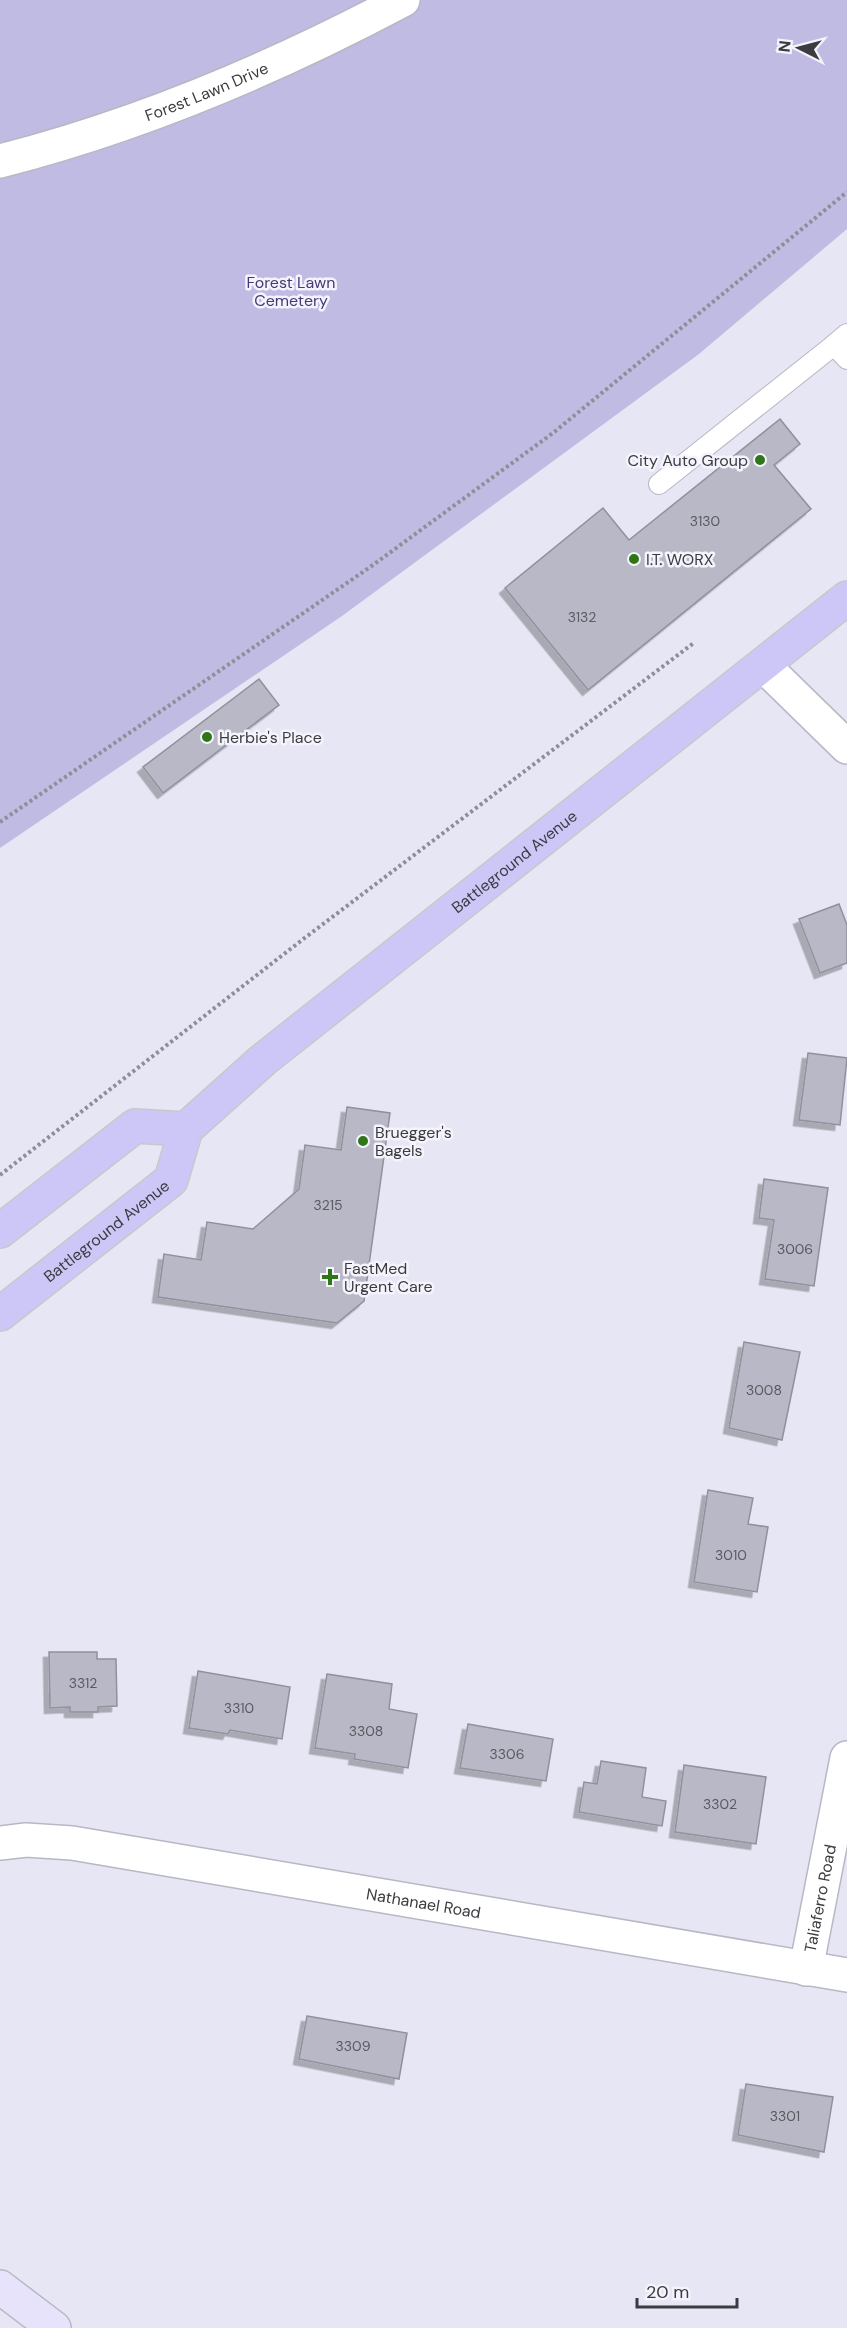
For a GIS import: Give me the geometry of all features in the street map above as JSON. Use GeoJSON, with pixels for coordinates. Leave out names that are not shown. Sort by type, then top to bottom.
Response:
{"type":"FeatureCollection","features":[{"type":"Feature","properties":{"kind":"main road","name":"Battleground Avenue"},"geometry":{"type":"LineString","coordinates":[[0,1314],[171,1180],[186,1129],[263,1060],[764,666],[847,598]]}},
{"type":"Feature","properties":{"kind":"main road"},"geometry":{"type":"LineString","coordinates":[[0,1231],[135,1126],[186,1129]]}},
{"type":"Feature","properties":{"kind":"main road"},"geometry":{"type":"LineString","coordinates":[[0,2287],[54,2328]]}},
{"type":"Feature","properties":{"kind":"street","name":"Forest Lawn Drive"},"geometry":{"type":"LineString","coordinates":[[0,161],[67,144],[200,95],[323,43],[403,0]]}},
{"type":"Feature","properties":{"kind":"street"},"geometry":{"type":"LineString","coordinates":[[764,666],[847,747]]}},
{"type":"Feature","properties":{"kind":"street","name":"Taliaferro Road"},"geometry":{"type":"LineString","coordinates":[[806,1969],[847,1758]]}},
{"type":"Feature","properties":{"kind":"street","name":"Nathanael Road"},"geometry":{"type":"LineString","coordinates":[[0,1843],[26,1840],[72,1843],[847,1975]]}},
{"type":"Feature","properties":{"kind":"lane"},"geometry":{"type":"LineString","coordinates":[[659,484],[843,346]]}},
{"type":"Feature","properties":{"kind":"path"},"geometry":{"type":"LineString","coordinates":[[0,822],[373,565],[553,433],[847,192]]}},
{"type":"Feature","properties":{"kind":"path"},"geometry":{"type":"LineString","coordinates":[[0,1175],[302,940],[695,642]]}},
{"type":"Feature","properties":{"kind":"green space","name":"Forest Lawn Cemetery"},"geometry":{"type":"Polygon","coordinates":[[[0,0],[847,0],[847,229],[699,354],[342,616],[0,848],[0,0]]]}},
{"type":"Feature","properties":{"kind":"building"},"geometry":{"type":"Polygon","coordinates":[[[780,419],[800,444],[774,465],[811,509],[588,690],[505,588],[603,508],[629,540],[780,419]]]}},
{"type":"Feature","properties":{"kind":"building"},"geometry":{"type":"Polygon","coordinates":[[[259,679],[279,705],[163,793],[143,767],[259,679]]]}},
{"type":"Feature","properties":{"kind":"building"},"geometry":{"type":"Polygon","coordinates":[[[839,904],[847,925],[847,963],[820,973],[799,919],[839,904]]]}},
{"type":"Feature","properties":{"kind":"building"},"geometry":{"type":"Polygon","coordinates":[[[808,1053],[847,1058],[840,1125],[799,1120],[808,1053]]]}},
{"type":"Feature","properties":{"kind":"building"},"geometry":{"type":"Polygon","coordinates":[[[347,1107],[390,1113],[364,1301],[337,1323],[158,1297],[164,1254],[201,1260],[207,1222],[253,1229],[299,1189],[305,1145],[341,1150],[347,1107]]]}},
{"type":"Feature","properties":{"kind":"building"},"geometry":{"type":"Polygon","coordinates":[[[764,1179],[828,1188],[814,1286],[765,1279],[774,1220],[759,1218],[764,1179]]]}},
{"type":"Feature","properties":{"kind":"building"},"geometry":{"type":"Polygon","coordinates":[[[744,1342],[800,1352],[782,1440],[729,1428],[744,1342]]]}},
{"type":"Feature","properties":{"kind":"building"},"geometry":{"type":"Polygon","coordinates":[[[708,1490],[753,1498],[748,1524],[768,1527],[757,1592],[694,1582],[708,1490]]]}},
{"type":"Feature","properties":{"kind":"building"},"geometry":{"type":"Polygon","coordinates":[[[49,1652],[97,1652],[97,1659],[116,1659],[117,1706],[98,1707],[98,1712],[70,1712],[70,1707],[50,1708],[49,1652]]]}},
{"type":"Feature","properties":{"kind":"building"},"geometry":{"type":"Polygon","coordinates":[[[198,1671],[290,1687],[282,1739],[230,1730],[228,1734],[189,1728],[198,1671]]]}},
{"type":"Feature","properties":{"kind":"building"},"geometry":{"type":"Polygon","coordinates":[[[327,1674],[392,1684],[389,1709],[417,1714],[408,1768],[354,1759],[355,1754],[315,1748],[327,1674]]]}},
{"type":"Feature","properties":{"kind":"building"},"geometry":{"type":"Polygon","coordinates":[[[468,1724],[553,1739],[546,1781],[460,1768],[468,1724]]]}},
{"type":"Feature","properties":{"kind":"building"},"geometry":{"type":"Polygon","coordinates":[[[601,1761],[646,1768],[642,1797],[666,1801],[662,1826],[579,1812],[584,1782],[597,1784],[601,1761]]]}},
{"type":"Feature","properties":{"kind":"building"},"geometry":{"type":"Polygon","coordinates":[[[684,1765],[766,1777],[756,1844],[675,1832],[684,1765]]]}},
{"type":"Feature","properties":{"kind":"building"},"geometry":{"type":"Polygon","coordinates":[[[307,2016],[407,2033],[399,2079],[299,2059],[307,2016]]]}},
{"type":"Feature","properties":{"kind":"building"},"geometry":{"type":"Polygon","coordinates":[[[746,2084],[833,2097],[824,2152],[738,2135],[746,2084]]]}},
{"type":"Feature","properties":{"kind":"place","name":"City Auto Group"},"geometry":{"type":"Point","coordinates":[760,460]}},
{"type":"Feature","properties":{"kind":"place","name":"I.T. WORX"},"geometry":{"type":"Point","coordinates":[634,559]}},
{"type":"Feature","properties":{"kind":"place","name":"Herbie's Place"},"geometry":{"type":"Point","coordinates":[207,737]}},
{"type":"Feature","properties":{"kind":"place","name":"Bruegger's Bagels"},"geometry":{"type":"Point","coordinates":[363,1141]}},
{"type":"Feature","properties":{"kind":"place","name":"FastMed Urgent Care"},"geometry":{"type":"Point","coordinates":[330,1277]}}]}
